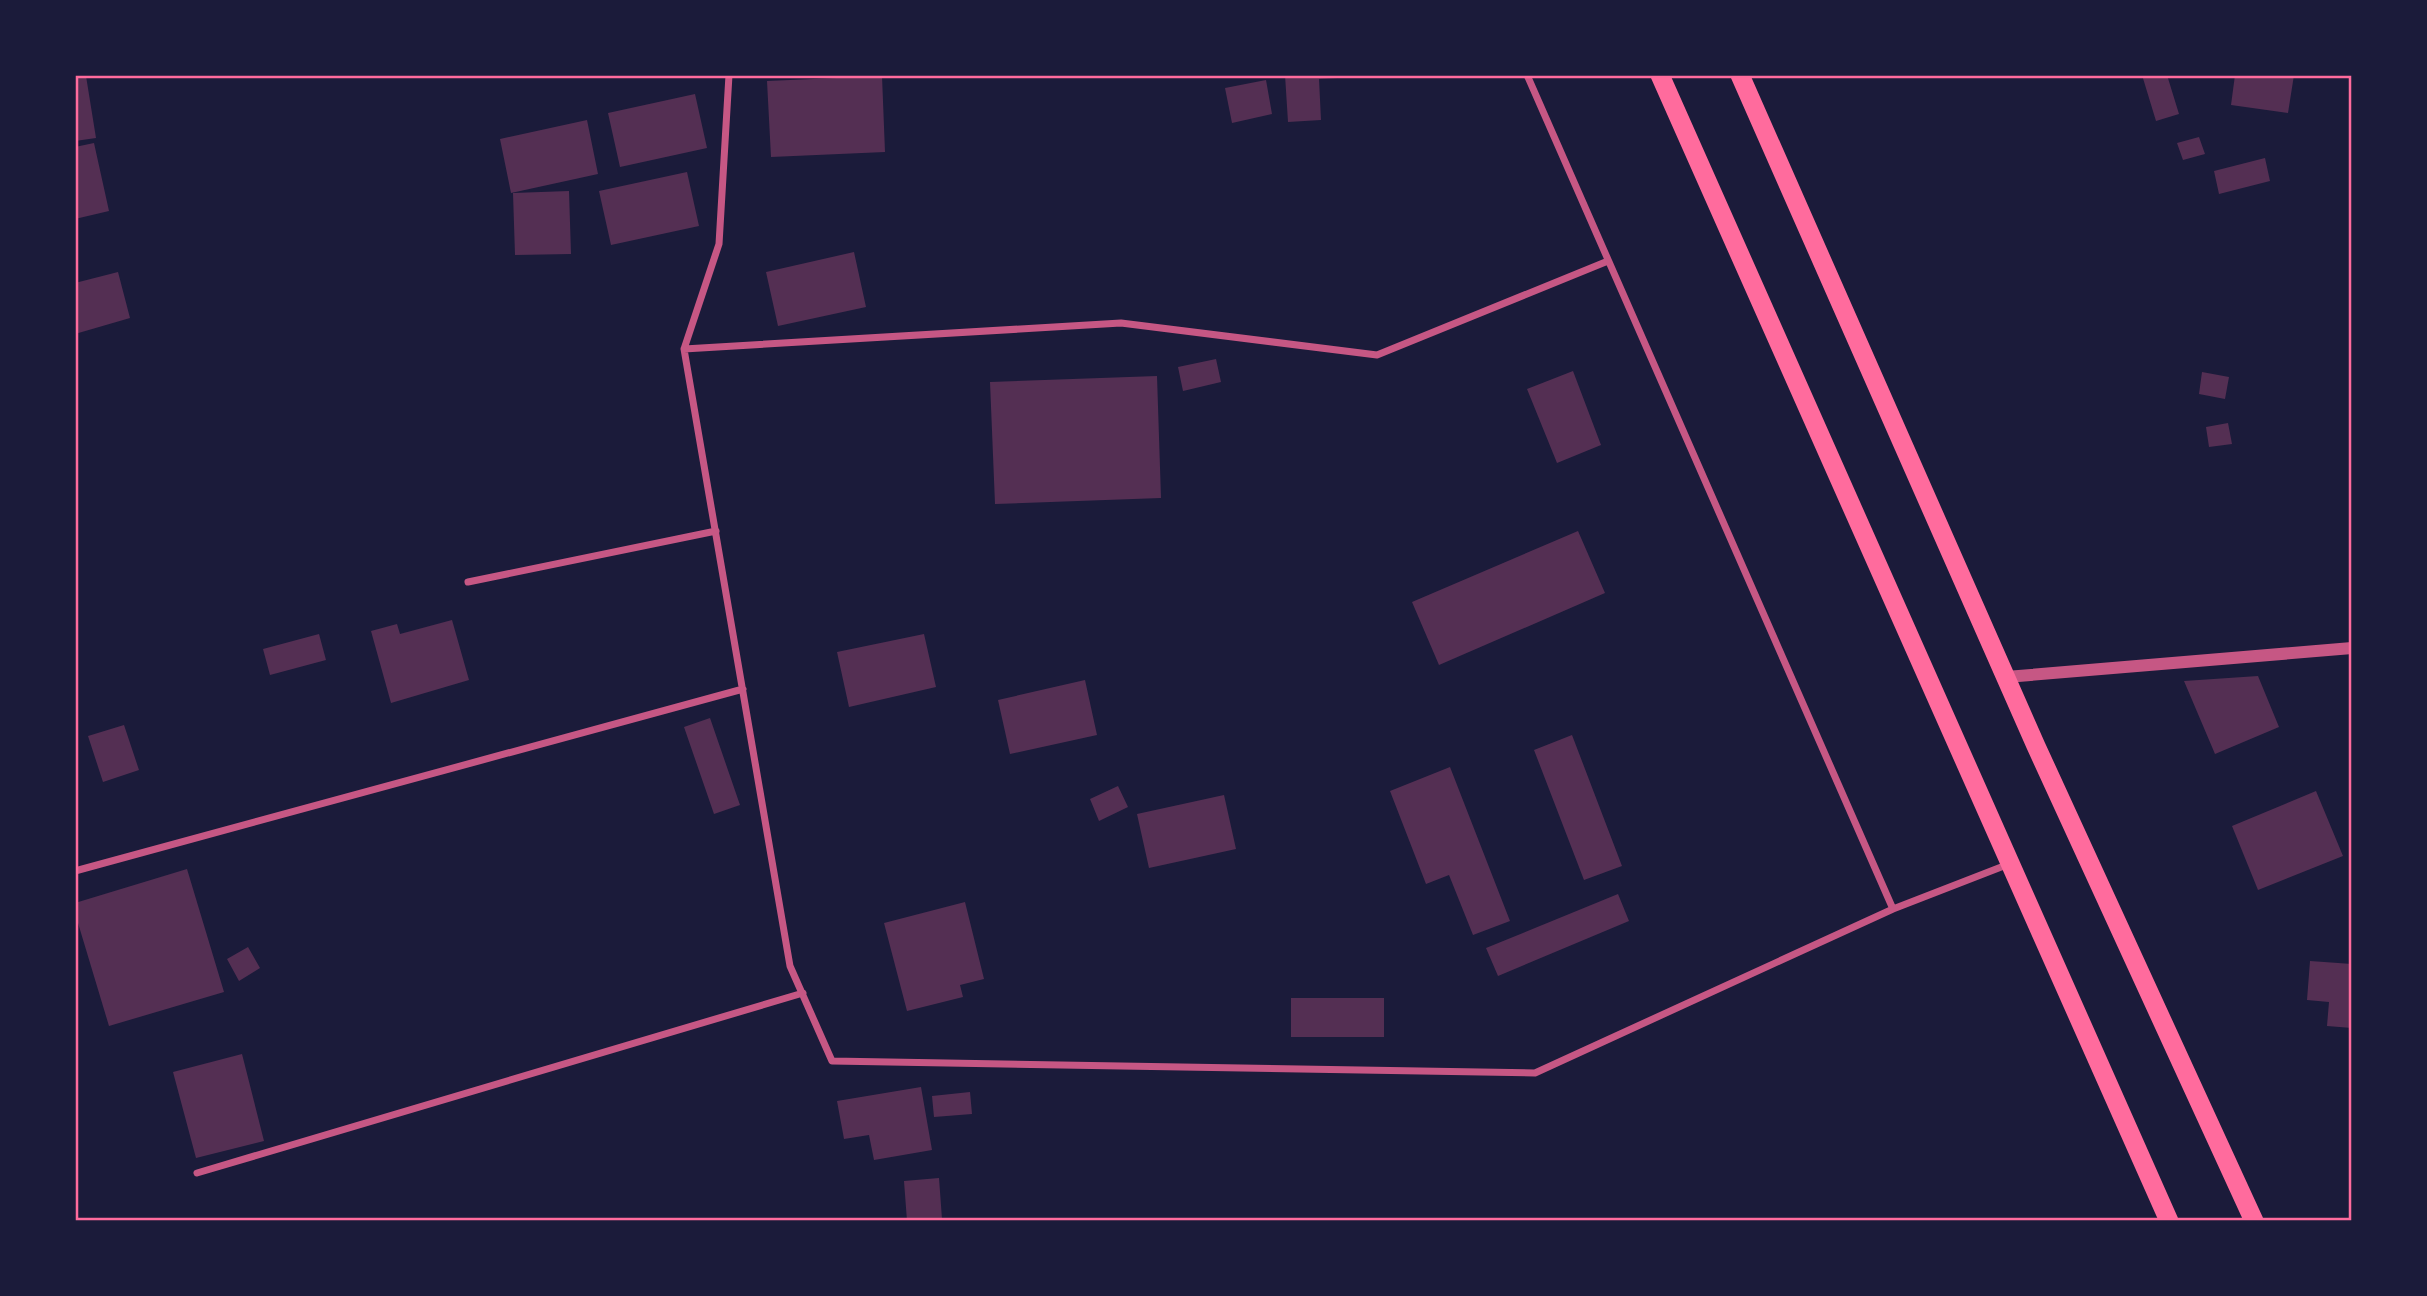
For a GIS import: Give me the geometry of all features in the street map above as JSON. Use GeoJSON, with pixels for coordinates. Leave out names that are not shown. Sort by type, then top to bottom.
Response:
{"type":"FeatureCollection","features":[{"type":"Feature","properties":{"kind":"highway"},"geometry":{"type":"LineString","coordinates":[[1660,75],[2169,1221]]}},
{"type":"Feature","properties":{"kind":"highway"},"geometry":{"type":"LineString","coordinates":[[1740,75],[2006,677],[2254,1221]]}},
{"type":"Feature","properties":{"kind":"street"},"geometry":{"type":"LineString","coordinates":[[729,75],[719,244],[684,348],[790,965],[832,1061],[1535,1073],[1893,909],[2010,864]]}},
{"type":"Feature","properties":{"kind":"street"},"geometry":{"type":"LineString","coordinates":[[1527,75],[1893,909]]}},
{"type":"Feature","properties":{"kind":"street"},"geometry":{"type":"LineString","coordinates":[[684,348],[1121,323],[1377,355],[1608,261]]}},
{"type":"Feature","properties":{"kind":"street"},"geometry":{"type":"LineString","coordinates":[[468,582],[716,531]]}},
{"type":"Feature","properties":{"kind":"street"},"geometry":{"type":"LineString","coordinates":[[2006,677],[2352,648]]}},
{"type":"Feature","properties":{"kind":"street"},"geometry":{"type":"LineString","coordinates":[[75,871],[743,690]]}},
{"type":"Feature","properties":{"kind":"street"},"geometry":{"type":"LineString","coordinates":[[197,1172],[803,993]]}},
{"type":"Feature","properties":{"kind":"building"},"geometry":{"type":"Polygon","coordinates":[[[1285,75],[1356,77],[1319,79],[1321,120],[1288,122],[1285,75]]]}},
{"type":"Feature","properties":{"kind":"building"},"geometry":{"type":"Polygon","coordinates":[[[2142,75],[2167,75],[2179,114],[2156,121],[2142,75]]]}},
{"type":"Feature","properties":{"kind":"building"},"geometry":{"type":"Polygon","coordinates":[[[2235,75],[2294,75],[2288,113],[2231,105],[2235,75]]]}},
{"type":"Feature","properties":{"kind":"building"},"geometry":{"type":"Polygon","coordinates":[[[86,76],[96,138],[75,141],[75,78],[86,76]]]}},
{"type":"Feature","properties":{"kind":"building"},"geometry":{"type":"Polygon","coordinates":[[[882,76],[885,152],[771,157],[767,81],[882,76]]]}},
{"type":"Feature","properties":{"kind":"building"},"geometry":{"type":"Polygon","coordinates":[[[1266,80],[1272,114],[1232,123],[1225,88],[1266,80]]]}},
{"type":"Feature","properties":{"kind":"building"},"geometry":{"type":"Polygon","coordinates":[[[695,94],[707,148],[620,167],[608,113],[695,94]]]}},
{"type":"Feature","properties":{"kind":"building"},"geometry":{"type":"Polygon","coordinates":[[[587,120],[598,174],[511,193],[500,139],[587,120]]]}},
{"type":"Feature","properties":{"kind":"building"},"geometry":{"type":"Polygon","coordinates":[[[2199,137],[2205,154],[2183,160],[2177,143],[2199,137]]]}},
{"type":"Feature","properties":{"kind":"building"},"geometry":{"type":"Polygon","coordinates":[[[94,143],[109,211],[75,219],[75,147],[94,143]]]}},
{"type":"Feature","properties":{"kind":"building"},"geometry":{"type":"Polygon","coordinates":[[[2265,158],[2270,181],[2219,194],[2214,171],[2265,158]]]}},
{"type":"Feature","properties":{"kind":"building"},"geometry":{"type":"Polygon","coordinates":[[[687,172],[699,226],[611,245],[599,191],[687,172]]]}},
{"type":"Feature","properties":{"kind":"building"},"geometry":{"type":"Polygon","coordinates":[[[569,191],[571,254],[515,255],[513,193],[569,191]]]}},
{"type":"Feature","properties":{"kind":"building"},"geometry":{"type":"Polygon","coordinates":[[[854,252],[866,307],[778,326],[766,272],[854,252]]]}},
{"type":"Feature","properties":{"kind":"building"},"geometry":{"type":"Polygon","coordinates":[[[118,272],[130,318],[75,334],[75,283],[118,272]]]}},
{"type":"Feature","properties":{"kind":"building"},"geometry":{"type":"Polygon","coordinates":[[[1216,359],[1221,382],[1183,391],[1178,367],[1216,359]]]}},
{"type":"Feature","properties":{"kind":"building"},"geometry":{"type":"Polygon","coordinates":[[[1573,371],[1601,445],[1557,463],[1527,389],[1573,371]]]}},
{"type":"Feature","properties":{"kind":"building"},"geometry":{"type":"Polygon","coordinates":[[[2202,372],[2229,377],[2225,399],[2199,394],[2202,372]]]}},
{"type":"Feature","properties":{"kind":"building"},"geometry":{"type":"Polygon","coordinates":[[[1157,376],[1161,498],[995,504],[990,382],[1157,376]]]}},
{"type":"Feature","properties":{"kind":"building"},"geometry":{"type":"Polygon","coordinates":[[[2228,423],[2232,444],[2209,447],[2206,427],[2228,423]]]}},
{"type":"Feature","properties":{"kind":"building"},"geometry":{"type":"Polygon","coordinates":[[[1578,531],[1605,593],[1439,665],[1412,602],[1578,531]]]}},
{"type":"Feature","properties":{"kind":"building"},"geometry":{"type":"Polygon","coordinates":[[[452,620],[469,680],[391,703],[371,631],[397,624],[400,634],[452,620]]]}},
{"type":"Feature","properties":{"kind":"building"},"geometry":{"type":"Polygon","coordinates":[[[319,634],[326,660],[270,675],[263,649],[319,634]]]}},
{"type":"Feature","properties":{"kind":"building"},"geometry":{"type":"Polygon","coordinates":[[[924,634],[936,687],[849,707],[837,652],[924,634]]]}},
{"type":"Feature","properties":{"kind":"building"},"geometry":{"type":"Polygon","coordinates":[[[2258,676],[2279,727],[2215,754],[2184,681],[2258,676]]]}},
{"type":"Feature","properties":{"kind":"building"},"geometry":{"type":"Polygon","coordinates":[[[1085,680],[1097,735],[1010,754],[998,700],[1085,680]]]}},
{"type":"Feature","properties":{"kind":"building"},"geometry":{"type":"Polygon","coordinates":[[[710,718],[740,805],[714,814],[684,727],[710,718]]]}},
{"type":"Feature","properties":{"kind":"building"},"geometry":{"type":"Polygon","coordinates":[[[124,725],[139,770],[103,782],[88,736],[124,725]]]}},
{"type":"Feature","properties":{"kind":"building"},"geometry":{"type":"Polygon","coordinates":[[[1572,735],[1622,866],[1584,880],[1534,750],[1572,735]]]}},
{"type":"Feature","properties":{"kind":"building"},"geometry":{"type":"Polygon","coordinates":[[[1450,767],[1510,921],[1473,935],[1449,875],[1426,884],[1390,791],[1450,767]]]}},
{"type":"Feature","properties":{"kind":"building"},"geometry":{"type":"Polygon","coordinates":[[[1118,786],[1128,807],[1099,821],[1090,799],[1118,786]]]}},
{"type":"Feature","properties":{"kind":"building"},"geometry":{"type":"Polygon","coordinates":[[[2316,791],[2343,856],[2258,890],[2232,826],[2316,791]]]}},
{"type":"Feature","properties":{"kind":"building"},"geometry":{"type":"Polygon","coordinates":[[[1224,795],[1236,849],[1149,868],[1137,814],[1224,795]]]}},
{"type":"Feature","properties":{"kind":"building"},"geometry":{"type":"Polygon","coordinates":[[[187,869],[224,992],[109,1026],[75,913],[75,903],[187,869]]]}},
{"type":"Feature","properties":{"kind":"building"},"geometry":{"type":"Polygon","coordinates":[[[1618,894],[1629,921],[1498,976],[1486,948],[1618,894]]]}},
{"type":"Feature","properties":{"kind":"building"},"geometry":{"type":"Polygon","coordinates":[[[965,902],[984,979],[960,985],[963,997],[907,1011],[884,923],[965,902]]]}},
{"type":"Feature","properties":{"kind":"building"},"geometry":{"type":"Polygon","coordinates":[[[248,947],[260,968],[239,981],[227,959],[248,947]]]}},
{"type":"Feature","properties":{"kind":"building"},"geometry":{"type":"Polygon","coordinates":[[[2310,961],[2352,964],[2352,1028],[2327,1026],[2329,1002],[2307,1000],[2310,961]]]}},
{"type":"Feature","properties":{"kind":"building"},"geometry":{"type":"Polygon","coordinates":[[[1291,998],[1384,998],[1384,1037],[1291,1037],[1291,998]]]}},
{"type":"Feature","properties":{"kind":"building"},"geometry":{"type":"Polygon","coordinates":[[[242,1054],[264,1141],[196,1158],[173,1072],[242,1054]]]}},
{"type":"Feature","properties":{"kind":"building"},"geometry":{"type":"Polygon","coordinates":[[[921,1087],[932,1150],[874,1160],[869,1135],[844,1139],[837,1101],[921,1087]]]}},
{"type":"Feature","properties":{"kind":"building"},"geometry":{"type":"Polygon","coordinates":[[[970,1092],[972,1114],[934,1117],[932,1096],[970,1092]]]}},
{"type":"Feature","properties":{"kind":"building"},"geometry":{"type":"Polygon","coordinates":[[[939,1178],[942,1219],[907,1221],[904,1181],[939,1178]]]}}]}
